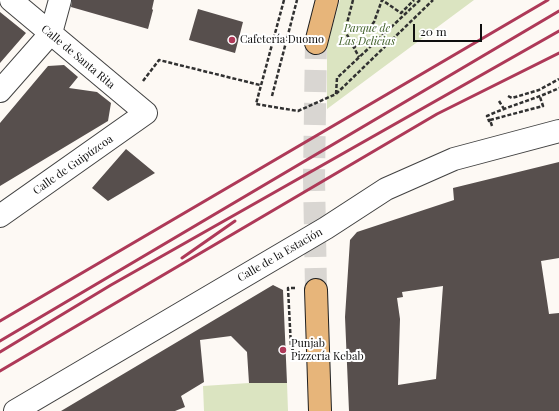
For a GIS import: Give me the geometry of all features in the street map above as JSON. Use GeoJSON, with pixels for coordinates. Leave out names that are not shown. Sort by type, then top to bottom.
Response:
{"type":"FeatureCollection","features":[{"type":"Feature","properties":{"kind":"main road"},"geometry":{"type":"LineString","coordinates":[[316,43],[327,0]]}},
{"type":"Feature","properties":{"kind":"main road"},"geometry":{"type":"LineString","coordinates":[[308,288],[320,411]]}},
{"type":"Feature","properties":{"kind":"street","name":"Calle de Santa Rita"},"geometry":{"type":"LineString","coordinates":[[11,0],[146,114]]}},
{"type":"Feature","properties":{"kind":"street"},"geometry":{"type":"LineString","coordinates":[[0,91],[51,33],[60,0]]}},
{"type":"Feature","properties":{"kind":"street","name":"Calle de Guipúzcoa"},"geometry":{"type":"LineString","coordinates":[[0,216],[146,114]]}},
{"type":"Feature","properties":{"kind":"street","name":"Calle de la Estación"},"geometry":{"type":"LineString","coordinates":[[14,411],[326,228],[386,189],[454,159],[559,131]]}},
{"type":"Feature","properties":{"kind":"path"},"geometry":{"type":"LineString","coordinates":[[284,0],[256,104],[298,111],[336,94],[433,0]]}},
{"type":"Feature","properties":{"kind":"path"},"geometry":{"type":"LineString","coordinates":[[272,96],[297,0]]}},
{"type":"Feature","properties":{"kind":"path"},"geometry":{"type":"LineString","coordinates":[[353,0],[345,31],[359,57]]}},
{"type":"Feature","properties":{"kind":"path"},"geometry":{"type":"LineString","coordinates":[[354,48],[374,22],[382,0],[401,13],[414,0]]}},
{"type":"Feature","properties":{"kind":"path"},"geometry":{"type":"LineString","coordinates":[[336,94],[337,78],[420,0]]}},
{"type":"Feature","properties":{"kind":"path"},"geometry":{"type":"LineString","coordinates":[[140,85],[159,60],[260,85]]}},
{"type":"Feature","properties":{"kind":"path"},"geometry":{"type":"LineString","coordinates":[[508,96],[512,98],[539,90],[559,79]]}},
{"type":"Feature","properties":{"kind":"path"},"geometry":{"type":"LineString","coordinates":[[540,97],[543,106],[490,121],[487,116],[540,97],[559,88]]}},
{"type":"Feature","properties":{"kind":"path"},"geometry":{"type":"LineString","coordinates":[[498,101],[504,109]]}},
{"type":"Feature","properties":{"kind":"path"},"geometry":{"type":"LineString","coordinates":[[298,356],[291,347],[288,288],[308,288]]}},
{"type":"Feature","properties":{"kind":"green space","name":"Parque de Las Delicias"},"geometry":{"type":"Polygon","coordinates":[[[340,0],[474,0],[327,109],[327,46],[340,0]]]}},
{"type":"Feature","properties":{"kind":"green space"},"geometry":{"type":"Polygon","coordinates":[[[249,383],[287,383],[288,411],[204,411],[203,386],[249,383]]]}},
{"type":"Feature","properties":{"kind":"building"},"geometry":{"type":"Polygon","coordinates":[[[72,0],[154,0],[148,29],[71,7],[72,0]]]}},
{"type":"Feature","properties":{"kind":"building"},"geometry":{"type":"Polygon","coordinates":[[[198,9],[243,22],[235,53],[189,40],[198,9]]]}},
{"type":"Feature","properties":{"kind":"building"},"geometry":{"type":"Polygon","coordinates":[[[0,12],[26,33],[0,63],[0,12]]]}},
{"type":"Feature","properties":{"kind":"building"},"geometry":{"type":"Polygon","coordinates":[[[64,65],[78,77],[69,88],[97,92],[111,103],[108,121],[0,186],[0,123],[48,66],[64,65]]]}},
{"type":"Feature","properties":{"kind":"building"},"geometry":{"type":"Polygon","coordinates":[[[126,149],[155,173],[108,201],[92,188],[126,149]]]}},
{"type":"Feature","properties":{"kind":"building"},"geometry":{"type":"Polygon","coordinates":[[[559,162],[559,258],[541,261],[549,314],[559,313],[559,411],[349,411],[345,317],[350,240],[357,232],[454,200],[453,188],[559,162]],[[443,286],[402,292],[403,297],[397,298],[400,319],[398,385],[436,379],[443,286]]]}},
{"type":"Feature","properties":{"kind":"building"},"geometry":{"type":"Polygon","coordinates":[[[273,285],[283,290],[287,383],[249,383],[247,352],[231,336],[200,340],[204,382],[181,396],[185,407],[175,411],[61,411],[273,285]]]}},
{"type":"Feature","properties":{"kind":"tunnel"},"geometry":{"type":"LineString","coordinates":[[316,43],[314,177],[316,290]]}},
{"type":"Feature","properties":{"kind":"railway"},"geometry":{"type":"LineString","coordinates":[[0,321],[548,0]]}},
{"type":"Feature","properties":{"kind":"railway"},"geometry":{"type":"LineString","coordinates":[[0,341],[559,11]]}},
{"type":"Feature","properties":{"kind":"railway"},"geometry":{"type":"LineString","coordinates":[[0,352],[111,285],[559,31]]}},
{"type":"Feature","properties":{"kind":"railway"},"geometry":{"type":"LineString","coordinates":[[0,371],[437,114],[559,53]]}},
{"type":"Feature","properties":{"kind":"railway"},"geometry":{"type":"LineString","coordinates":[[182,258],[235,221]]}},
{"type":"Feature","properties":{"kind":"place","name":"Cafetería Duomo"},"geometry":{"type":"Point","coordinates":[232,40]}},
{"type":"Feature","properties":{"kind":"place","name":"Punjab Pizzería Kebab"},"geometry":{"type":"Point","coordinates":[283,350]}}]}
